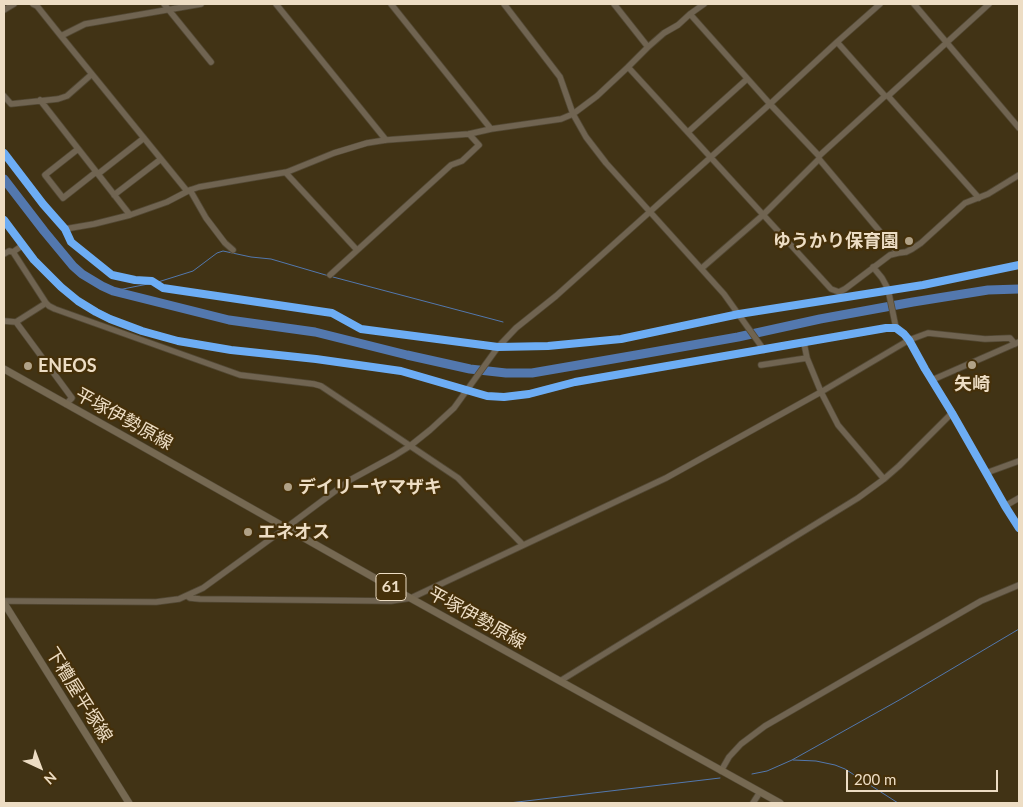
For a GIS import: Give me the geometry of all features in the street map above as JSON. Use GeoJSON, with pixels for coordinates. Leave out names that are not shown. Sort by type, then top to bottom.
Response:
{"type":"FeatureCollection","features":[{"type":"Feature","properties":{"kind":"main road","name":"平塚伊勢原線"},"geometry":{"type":"LineString","coordinates":[[4,369],[780,803]]}},
{"type":"Feature","properties":{"kind":"main road","name":"下糟屋平塚線"},"geometry":{"type":"LineString","coordinates":[[4,602],[129,803]]}},
{"type":"Feature","properties":{"kind":"street"},"geometry":{"type":"LineString","coordinates":[[4,10],[14,4]]}},
{"type":"Feature","properties":{"kind":"street"},"geometry":{"type":"LineString","coordinates":[[33,4],[37,6],[188,190],[206,218],[225,243],[233,250]]}},
{"type":"Feature","properties":{"kind":"street"},"geometry":{"type":"LineString","coordinates":[[164,4],[211,62]]}},
{"type":"Feature","properties":{"kind":"street"},"geometry":{"type":"LineString","coordinates":[[61,36],[85,24],[201,4]]}},
{"type":"Feature","properties":{"kind":"street"},"geometry":{"type":"LineString","coordinates":[[276,4],[386,140]]}},
{"type":"Feature","properties":{"kind":"street"},"geometry":{"type":"LineString","coordinates":[[390,4],[491,130]]}},
{"type":"Feature","properties":{"kind":"street"},"geometry":{"type":"LineString","coordinates":[[504,4],[560,77],[573,114],[586,137],[606,163],[724,294],[762,348]]}},
{"type":"Feature","properties":{"kind":"street"},"geometry":{"type":"LineString","coordinates":[[614,4],[648,47]]}},
{"type":"Feature","properties":{"kind":"street"},"geometry":{"type":"LineString","coordinates":[[66,229],[130,215],[167,202],[188,190],[199,187],[286,173],[367,143],[469,134],[561,119],[573,114],[597,96],[664,33],[678,25],[704,4]]}},
{"type":"Feature","properties":{"kind":"street"},"geometry":{"type":"LineString","coordinates":[[4,602],[156,602],[187,596],[203,588],[350,480],[410,446],[430,430],[454,408],[496,350],[516,328],[556,296],[880,4]]}},
{"type":"Feature","properties":{"kind":"street"},"geometry":{"type":"LineString","coordinates":[[914,4],[1019,128]]}},
{"type":"Feature","properties":{"kind":"street"},"geometry":{"type":"LineString","coordinates":[[702,268],[763,215],[819,158],[989,4]]}},
{"type":"Feature","properties":{"kind":"street"},"geometry":{"type":"LineString","coordinates":[[690,14],[819,158],[898,252]]}},
{"type":"Feature","properties":{"kind":"street"},"geometry":{"type":"LineString","coordinates":[[837,42],[979,198]]}},
{"type":"Feature","properties":{"kind":"street"},"geometry":{"type":"LineString","coordinates":[[628,67],[832,289],[839,292],[890,255],[906,252],[922,243],[965,203],[988,194],[1019,175]]}},
{"type":"Feature","properties":{"kind":"street"},"geometry":{"type":"LineString","coordinates":[[4,96],[11,104],[58,99],[67,96],[92,74]]}},
{"type":"Feature","properties":{"kind":"street"},"geometry":{"type":"LineString","coordinates":[[688,132],[747,79]]}},
{"type":"Feature","properties":{"kind":"street"},"geometry":{"type":"LineString","coordinates":[[40,100],[130,215]]}},
{"type":"Feature","properties":{"kind":"street"},"geometry":{"type":"LineString","coordinates":[[330,275],[451,165],[462,161],[480,145],[469,134]]}},
{"type":"Feature","properties":{"kind":"street"},"geometry":{"type":"LineString","coordinates":[[78,149],[45,175],[64,198],[144,138]]}},
{"type":"Feature","properties":{"kind":"street"},"geometry":{"type":"LineString","coordinates":[[114,195],[161,159]]}},
{"type":"Feature","properties":{"kind":"street"},"geometry":{"type":"LineString","coordinates":[[286,173],[357,250]]}},
{"type":"Feature","properties":{"kind":"street"},"geometry":{"type":"LineString","coordinates":[[4,220],[46,274],[78,301],[103,316],[142,331],[178,342],[231,350],[401,370],[487,396],[518,396],[576,382],[762,348],[896,328],[909,340],[1019,528]]}},
{"type":"Feature","properties":{"kind":"street"},"geometry":{"type":"LineString","coordinates":[[4,254],[13,252],[22,245]]}},
{"type":"Feature","properties":{"kind":"street"},"geometry":{"type":"LineString","coordinates":[[13,252],[46,304],[55,309],[240,375],[322,386],[458,478],[523,545]]}},
{"type":"Feature","properties":{"kind":"street"},"geometry":{"type":"LineString","coordinates":[[873,267],[888,289],[896,328]]}},
{"type":"Feature","properties":{"kind":"street"},"geometry":{"type":"LineString","coordinates":[[4,321],[16,322],[46,304]]}},
{"type":"Feature","properties":{"kind":"street"},"geometry":{"type":"LineString","coordinates":[[16,322],[72,398],[66,404]]}},
{"type":"Feature","properties":{"kind":"street"},"geometry":{"type":"LineString","coordinates":[[187,596],[190,598],[208,599],[391,601],[411,598],[666,478],[821,392],[909,340],[928,333],[985,339],[1010,338],[1017,343]]}},
{"type":"Feature","properties":{"kind":"street"},"geometry":{"type":"LineString","coordinates":[[804,343],[807,358],[821,392],[838,425],[884,479]]}},
{"type":"Feature","properties":{"kind":"street"},"geometry":{"type":"LineString","coordinates":[[932,380],[1017,343]]}},
{"type":"Feature","properties":{"kind":"street"},"geometry":{"type":"LineString","coordinates":[[761,365],[807,358]]}},
{"type":"Feature","properties":{"kind":"street"},"geometry":{"type":"LineString","coordinates":[[560,681],[858,498],[899,466],[952,413]]}},
{"type":"Feature","properties":{"kind":"street"},"geometry":{"type":"LineString","coordinates":[[986,473],[1019,461]]}},
{"type":"Feature","properties":{"kind":"street"},"geometry":{"type":"LineString","coordinates":[[1005,506],[1019,498]]}},
{"type":"Feature","properties":{"kind":"street"},"geometry":{"type":"LineString","coordinates":[[720,771],[741,744],[765,726],[982,601],[1019,585]]}},
{"type":"Feature","properties":{"kind":"street"},"geometry":{"type":"LineString","coordinates":[[753,803],[760,792]]}},
{"type":"Feature","properties":{"kind":"waterway"},"geometry":{"type":"LineString","coordinates":[[4,179],[73,266],[82,274],[113,291],[229,320],[315,332],[470,369],[506,373],[532,373],[642,354],[913,302],[988,290],[1019,289]]}},
{"type":"Feature","properties":{"kind":"waterway"},"geometry":{"type":"LineString","coordinates":[[113,291],[158,282],[193,271],[217,253],[223,251],[271,259],[329,276]]}},
{"type":"Feature","properties":{"kind":"waterway"},"geometry":{"type":"LineString","coordinates":[[333,277],[503,322]]}},
{"type":"Feature","properties":{"kind":"waterway"},"geometry":{"type":"LineString","coordinates":[[752,774],[767,771],[792,760],[901,699],[1019,629]]}},
{"type":"Feature","properties":{"kind":"waterway"},"geometry":{"type":"LineString","coordinates":[[793,760],[816,761],[845,769],[898,803]]}},
{"type":"Feature","properties":{"kind":"waterway"},"geometry":{"type":"LineString","coordinates":[[509,803],[720,778]]}},
{"type":"Feature","properties":{"kind":"cycle path"},"geometry":{"type":"LineString","coordinates":[[4,153],[43,204],[65,229],[71,242],[112,275],[135,280],[152,281],[163,288],[332,313],[361,329],[498,347],[548,346],[621,339],[739,314],[923,285],[1019,265]]}},
{"type":"Feature","properties":{"kind":"cycle path"},"geometry":{"type":"LineString","coordinates":[[4,220],[34,260],[78,301],[110,319],[142,331],[178,341],[231,350],[401,371],[487,396],[504,397],[529,394],[575,382],[886,328],[896,328],[909,340],[1019,528]]}},
{"type":"Feature","properties":{"kind":"place","name":"ゆうかり保育園"},"geometry":{"type":"Point","coordinates":[909,241]}},
{"type":"Feature","properties":{"kind":"place","name":"矢崎"},"geometry":{"type":"Point","coordinates":[972,365]}},
{"type":"Feature","properties":{"kind":"place","name":"ENEOS"},"geometry":{"type":"Point","coordinates":[28,366]}},
{"type":"Feature","properties":{"kind":"place","name":"デイリーヤマザキ"},"geometry":{"type":"Point","coordinates":[288,487]}},
{"type":"Feature","properties":{"kind":"place","name":"エネオス"},"geometry":{"type":"Point","coordinates":[248,532]}}]}
